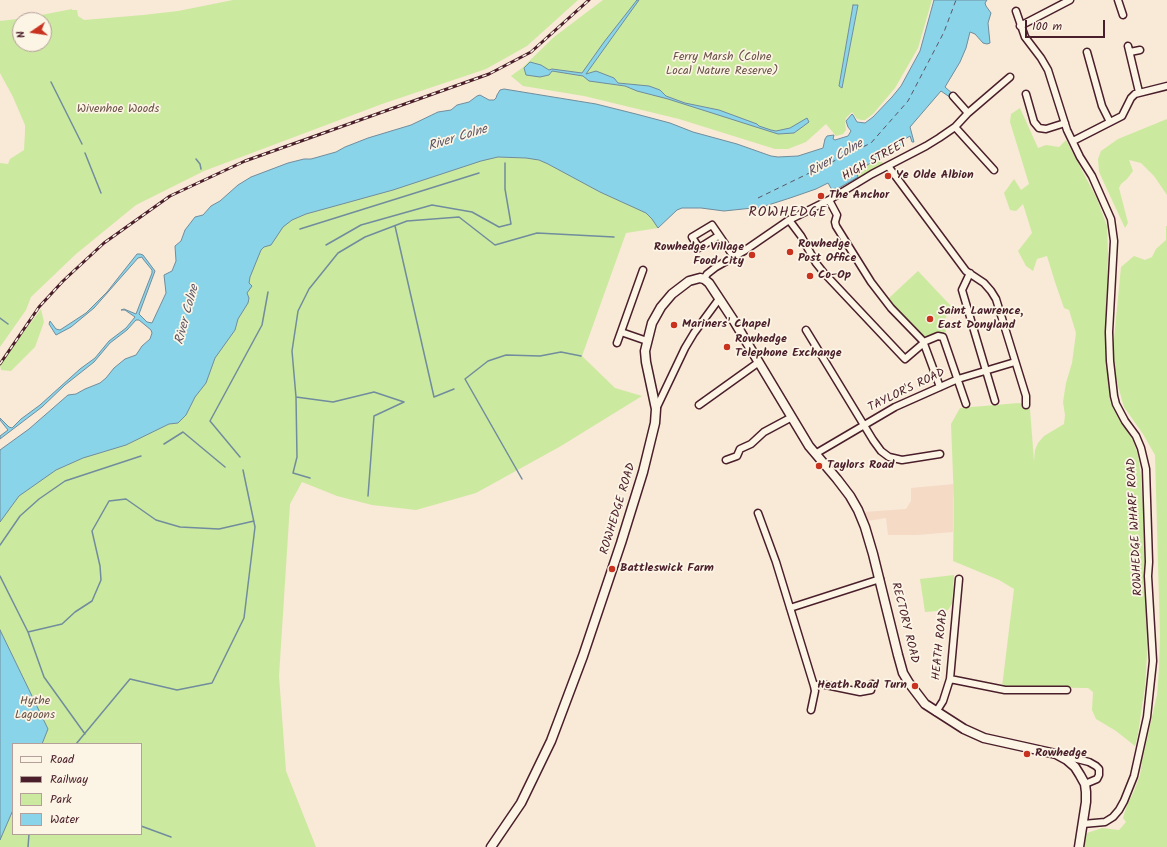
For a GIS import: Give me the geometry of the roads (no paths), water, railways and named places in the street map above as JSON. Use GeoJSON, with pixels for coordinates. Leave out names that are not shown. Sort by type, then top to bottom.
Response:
{"type":"FeatureCollection","features":[{"type":"Feature","properties":{"kind":"street"},"geometry":{"type":"LineString","coordinates":[[1020,26],[1070,0]]}},
{"type":"Feature","properties":{"kind":"street"},"geometry":{"type":"LineString","coordinates":[[1118,0],[1123,15]]}},
{"type":"Feature","properties":{"kind":"street","name":"ROWHEDGE WHARF ROAD"},"geometry":{"type":"LineString","coordinates":[[1016,11],[1025,37],[1044,62],[1065,124],[1092,176],[1111,219],[1114,241],[1109,332],[1110,361],[1116,404],[1125,421],[1136,436],[1144,457],[1147,486],[1148,576],[1153,661],[1144,734],[1134,776],[1124,801],[1113,817],[1105,822],[1083,824]]}},
{"type":"Feature","properties":{"kind":"street"},"geometry":{"type":"LineString","coordinates":[[1128,46],[1139,92]]}},
{"type":"Feature","properties":{"kind":"street"},"geometry":{"type":"LineString","coordinates":[[1130,52],[1140,50]]}},
{"type":"Feature","properties":{"kind":"street"},"geometry":{"type":"LineString","coordinates":[[1087,52],[1102,106],[1110,122]]}},
{"type":"Feature","properties":{"kind":"street","name":"HIGH STREET"},"geometry":{"type":"LineString","coordinates":[[704,280],[710,271],[734,257],[789,220],[830,200],[926,146],[955,127],[968,113],[1010,77]]}},
{"type":"Feature","properties":{"kind":"street"},"geometry":{"type":"LineString","coordinates":[[1073,141],[1122,116],[1131,98],[1139,92],[1167,86]]}},
{"type":"Feature","properties":{"kind":"street"},"geometry":{"type":"LineString","coordinates":[[1026,94],[1034,122],[1039,128],[1046,129],[1065,124]]}},
{"type":"Feature","properties":{"kind":"street"},"geometry":{"type":"LineString","coordinates":[[952,96],[968,113]]}},
{"type":"Feature","properties":{"kind":"street"},"geometry":{"type":"LineString","coordinates":[[955,127],[994,170]]}},
{"type":"Feature","properties":{"kind":"street"},"geometry":{"type":"LineString","coordinates":[[888,166],[966,270],[984,283],[996,299],[1026,396],[1026,405]]}},
{"type":"Feature","properties":{"kind":"street"},"geometry":{"type":"LineString","coordinates":[[830,200],[836,215],[836,226],[871,282],[891,308],[924,344],[940,387]]}},
{"type":"Feature","properties":{"kind":"street"},"geometry":{"type":"LineString","coordinates":[[789,220],[824,273],[905,359],[924,344],[938,336],[944,337],[966,404]]}},
{"type":"Feature","properties":{"kind":"street"},"geometry":{"type":"LineString","coordinates":[[718,236],[722,238],[734,257]]}},
{"type":"Feature","properties":{"kind":"street"},"geometry":{"type":"LineString","coordinates":[[617,344],[643,270]]}},
{"type":"Feature","properties":{"kind":"street"},"geometry":{"type":"LineString","coordinates":[[970,273],[962,290],[996,401]]}},
{"type":"Feature","properties":{"kind":"street","name":"ROWHEDGE ROAD"},"geometry":{"type":"LineString","coordinates":[[491,847],[522,803],[550,741],[583,656],[622,542],[643,472],[655,423],[656,409],[645,351],[652,323],[656,315],[672,294],[689,281],[700,278],[704,280]]}},
{"type":"Feature","properties":{"kind":"street","name":"RECTORY ROAD"},"geometry":{"type":"LineString","coordinates":[[704,280],[719,298],[814,454],[838,479],[858,510],[865,527],[880,579],[903,673],[916,694],[925,704],[964,729],[984,738],[1056,754],[1067,760],[1080,775],[1085,784],[1097,779],[1100,772],[1099,769],[1089,762],[1070,758],[1067,760]]}},
{"type":"Feature","properties":{"kind":"street"},"geometry":{"type":"LineString","coordinates":[[656,409],[685,348],[719,298]]}},
{"type":"Feature","properties":{"kind":"street"},"geometry":{"type":"LineString","coordinates":[[806,330],[877,446],[890,457],[902,460],[940,454]]}},
{"type":"Feature","properties":{"kind":"street"},"geometry":{"type":"LineString","coordinates":[[621,332],[647,341]]}},
{"type":"Feature","properties":{"kind":"street"},"geometry":{"type":"LineString","coordinates":[[699,405],[759,362]]}},
{"type":"Feature","properties":{"kind":"street","name":"TAYLOR'S ROAD"},"geometry":{"type":"LineString","coordinates":[[814,454],[895,407],[958,379],[1015,362]]}},
{"type":"Feature","properties":{"kind":"street"},"geometry":{"type":"LineString","coordinates":[[726,460],[737,456],[740,449],[751,444],[764,432],[792,417]]}},
{"type":"Feature","properties":{"kind":"street"},"geometry":{"type":"LineString","coordinates":[[758,513],[776,562],[814,686],[815,691],[811,710]]}},
{"type":"Feature","properties":{"kind":"street"},"geometry":{"type":"LineString","coordinates":[[790,608],[880,579]]}},
{"type":"Feature","properties":{"kind":"street","name":"HEATH ROAD"},"geometry":{"type":"LineString","coordinates":[[936,712],[943,701],[950,679],[959,579]]}},
{"type":"Feature","properties":{"kind":"street"},"geometry":{"type":"LineString","coordinates":[[950,679],[1005,690],[1067,690]]}},
{"type":"Feature","properties":{"kind":"street"},"geometry":{"type":"LineString","coordinates":[[814,686],[821,684],[860,692],[872,689]]}},
{"type":"Feature","properties":{"kind":"street"},"geometry":{"type":"LineString","coordinates":[[1079,847],[1086,802],[1085,784]]}},
{"type":"Feature","properties":{"kind":"water"},"geometry":{"type":"Polygon","coordinates":[[[637,0],[639,0],[586,74],[596,71],[614,78],[618,83],[649,86],[660,90],[666,96],[685,103],[719,110],[771,130],[776,131],[790,128],[807,118],[809,122],[794,133],[778,134],[625,86],[589,81],[583,76],[552,71],[549,75],[540,77],[526,75],[524,68],[530,62],[541,65],[549,70],[552,69],[582,73],[637,0]]]}},
{"type":"Feature","properties":{"kind":"water","name":"River Colne"},"geometry":{"type":"Polygon","coordinates":[[[934,0],[987,0],[985,3],[991,13],[988,23],[990,43],[983,43],[975,34],[970,32],[966,48],[960,62],[945,87],[954,95],[951,98],[941,91],[910,127],[914,142],[912,142],[910,136],[902,141],[904,144],[856,172],[858,177],[837,189],[835,188],[832,190],[828,183],[816,189],[762,207],[724,211],[701,208],[682,208],[677,210],[658,228],[646,213],[600,192],[539,160],[498,157],[481,161],[393,190],[306,214],[292,220],[283,227],[271,245],[264,247],[261,250],[250,277],[249,283],[252,286],[247,293],[249,298],[248,303],[238,319],[235,330],[215,358],[206,383],[195,397],[186,415],[178,423],[169,424],[126,445],[83,458],[56,470],[19,496],[0,522],[0,450],[29,429],[68,395],[76,394],[100,383],[125,359],[136,355],[142,346],[150,339],[152,333],[151,330],[139,320],[136,320],[127,330],[110,343],[94,362],[65,385],[42,407],[0,439],[0,436],[8,430],[0,418],[12,428],[80,369],[95,358],[109,341],[126,328],[135,317],[125,310],[121,310],[124,309],[136,314],[152,270],[142,257],[138,258],[94,308],[71,327],[56,335],[49,324],[50,321],[56,329],[60,330],[86,313],[107,292],[137,254],[140,254],[143,255],[155,271],[139,314],[147,322],[152,323],[166,293],[164,275],[172,271],[176,261],[175,246],[181,241],[185,230],[195,217],[203,215],[211,206],[220,201],[238,185],[251,177],[288,163],[311,159],[336,152],[368,138],[411,125],[438,112],[451,110],[457,105],[469,102],[480,95],[489,100],[494,100],[500,90],[504,89],[596,104],[636,114],[670,123],[693,132],[737,144],[771,156],[798,156],[823,148],[827,136],[834,135],[833,139],[835,140],[848,136],[851,131],[846,121],[852,114],[857,122],[865,123],[873,117],[892,97],[901,86],[920,51],[934,0]]]}},
{"type":"Feature","properties":{"kind":"water"},"geometry":{"type":"Polygon","coordinates":[[[853,5],[858,5],[842,88],[839,86],[853,5]]]}},
{"type":"Feature","properties":{"kind":"water"},"geometry":{"type":"Polygon","coordinates":[[[0,630],[48,729],[42,743],[12,743],[12,812],[0,840],[0,630]]]}},
{"type":"Feature","properties":{"kind":"waterway"},"geometry":{"type":"LineString","coordinates":[[51,82],[82,144]]}},
{"type":"Feature","properties":{"kind":"waterway"},"geometry":{"type":"LineString","coordinates":[[85,153],[101,193]]}},
{"type":"Feature","properties":{"kind":"waterway"},"geometry":{"type":"LineString","coordinates":[[196,159],[200,164],[201,169]]}},
{"type":"Feature","properties":{"kind":"waterway"},"geometry":{"type":"LineString","coordinates":[[326,245],[361,225],[432,205],[472,212],[499,227],[511,224],[505,189],[505,163]]}},
{"type":"Feature","properties":{"kind":"waterway"},"geometry":{"type":"LineString","coordinates":[[300,229],[479,173]]}},
{"type":"Feature","properties":{"kind":"waterway"},"geometry":{"type":"LineString","coordinates":[[310,478],[293,473],[297,457],[296,397],[292,351],[298,311],[309,289],[338,253],[365,237],[407,221],[459,217],[495,245],[537,233],[614,237]]}},
{"type":"Feature","properties":{"kind":"waterway"},"geometry":{"type":"LineString","coordinates":[[395,226],[434,397],[454,389]]}},
{"type":"Feature","properties":{"kind":"waterway"},"geometry":{"type":"LineString","coordinates":[[240,457],[210,421],[262,325],[268,292]]}},
{"type":"Feature","properties":{"kind":"waterway"},"geometry":{"type":"LineString","coordinates":[[0,318],[8,324]]}},
{"type":"Feature","properties":{"kind":"waterway"},"geometry":{"type":"LineString","coordinates":[[522,479],[465,379],[488,361],[506,355],[540,356],[561,352],[581,356]]}},
{"type":"Feature","properties":{"kind":"waterway"},"geometry":{"type":"LineString","coordinates":[[296,397],[333,402],[374,392],[404,402],[374,416],[368,496]]}},
{"type":"Feature","properties":{"kind":"waterway"},"geometry":{"type":"LineString","coordinates":[[164,444],[183,432],[225,467]]}},
{"type":"Feature","properties":{"kind":"waterway"},"geometry":{"type":"LineString","coordinates":[[0,545],[20,516],[39,499],[65,481],[141,456]]}},
{"type":"Feature","properties":{"kind":"waterway"},"geometry":{"type":"LineString","coordinates":[[77,743],[130,679],[177,690],[212,683],[244,618],[255,527],[243,470]]}},
{"type":"Feature","properties":{"kind":"waterway"},"geometry":{"type":"LineString","coordinates":[[0,576],[28,632],[62,624],[75,612],[92,601],[101,580],[100,566],[92,531],[109,501],[126,499],[156,520],[180,527],[219,529],[254,521]]}},
{"type":"Feature","properties":{"kind":"waterway"},"geometry":{"type":"LineString","coordinates":[[28,632],[44,677],[85,734]]}},
{"type":"Feature","properties":{"kind":"waterway"},"geometry":{"type":"LineString","coordinates":[[142,826],[171,837]]}},
{"type":"Feature","properties":{"kind":"waterway"},"geometry":{"type":"LineString","coordinates":[[28,847],[29,835]]}},
{"type":"Feature","properties":{"kind":"railway"},"geometry":{"type":"LineString","coordinates":[[0,364],[39,307],[63,281],[104,243],[170,196],[245,161],[489,74],[531,52],[589,0]]}},
{"type":"Feature","properties":{"kind":"place","name":"Ye Olde Albion"},"geometry":{"type":"Point","coordinates":[888,176]}},
{"type":"Feature","properties":{"kind":"place","name":"The Anchor"},"geometry":{"type":"Point","coordinates":[821,196]}},
{"type":"Feature","properties":{"kind":"place","name":"Rowhedge Post Office"},"geometry":{"type":"Point","coordinates":[790,252]}},
{"type":"Feature","properties":{"kind":"place","name":"Rowhedge Village Food City"},"geometry":{"type":"Point","coordinates":[752,255]}},
{"type":"Feature","properties":{"kind":"place","name":"Co-Op"},"geometry":{"type":"Point","coordinates":[810,276]}},
{"type":"Feature","properties":{"kind":"place","name":"Saint Lawrence, East Donyland"},"geometry":{"type":"Point","coordinates":[930,319]}},
{"type":"Feature","properties":{"kind":"place","name":"Mariners' Chapel"},"geometry":{"type":"Point","coordinates":[674,325]}},
{"type":"Feature","properties":{"kind":"place","name":"Rowhedge Telephone Exchange"},"geometry":{"type":"Point","coordinates":[727,347]}},
{"type":"Feature","properties":{"kind":"place","name":"Taylors Road"},"geometry":{"type":"Point","coordinates":[819,466]}},
{"type":"Feature","properties":{"kind":"place","name":"Battleswick Farm"},"geometry":{"type":"Point","coordinates":[612,569]}},
{"type":"Feature","properties":{"kind":"place","name":"Heath Road Turn"},"geometry":{"type":"Point","coordinates":[915,686]}},
{"type":"Feature","properties":{"kind":"place","name":"Rowhedge"},"geometry":{"type":"Point","coordinates":[1027,754]}},
{"type":"Feature","properties":{"kind":"district","name":"ROWHEDGE"},"geometry":{"type":"Point","coordinates":[788,214]}},
{"type":"Feature","properties":{"kind":"park label","name":"Ferry Marsh (Colne Local Nature Reserve)"},"geometry":{"type":"Point","coordinates":[722,65]}},
{"type":"Feature","properties":{"kind":"park label","name":"Wivenhoe Woods"},"geometry":{"type":"Point","coordinates":[118,110]}},
{"type":"Feature","properties":{"kind":"park label","name":"Hythe Lagoons"},"geometry":{"type":"Point","coordinates":[35,709]}}]}
